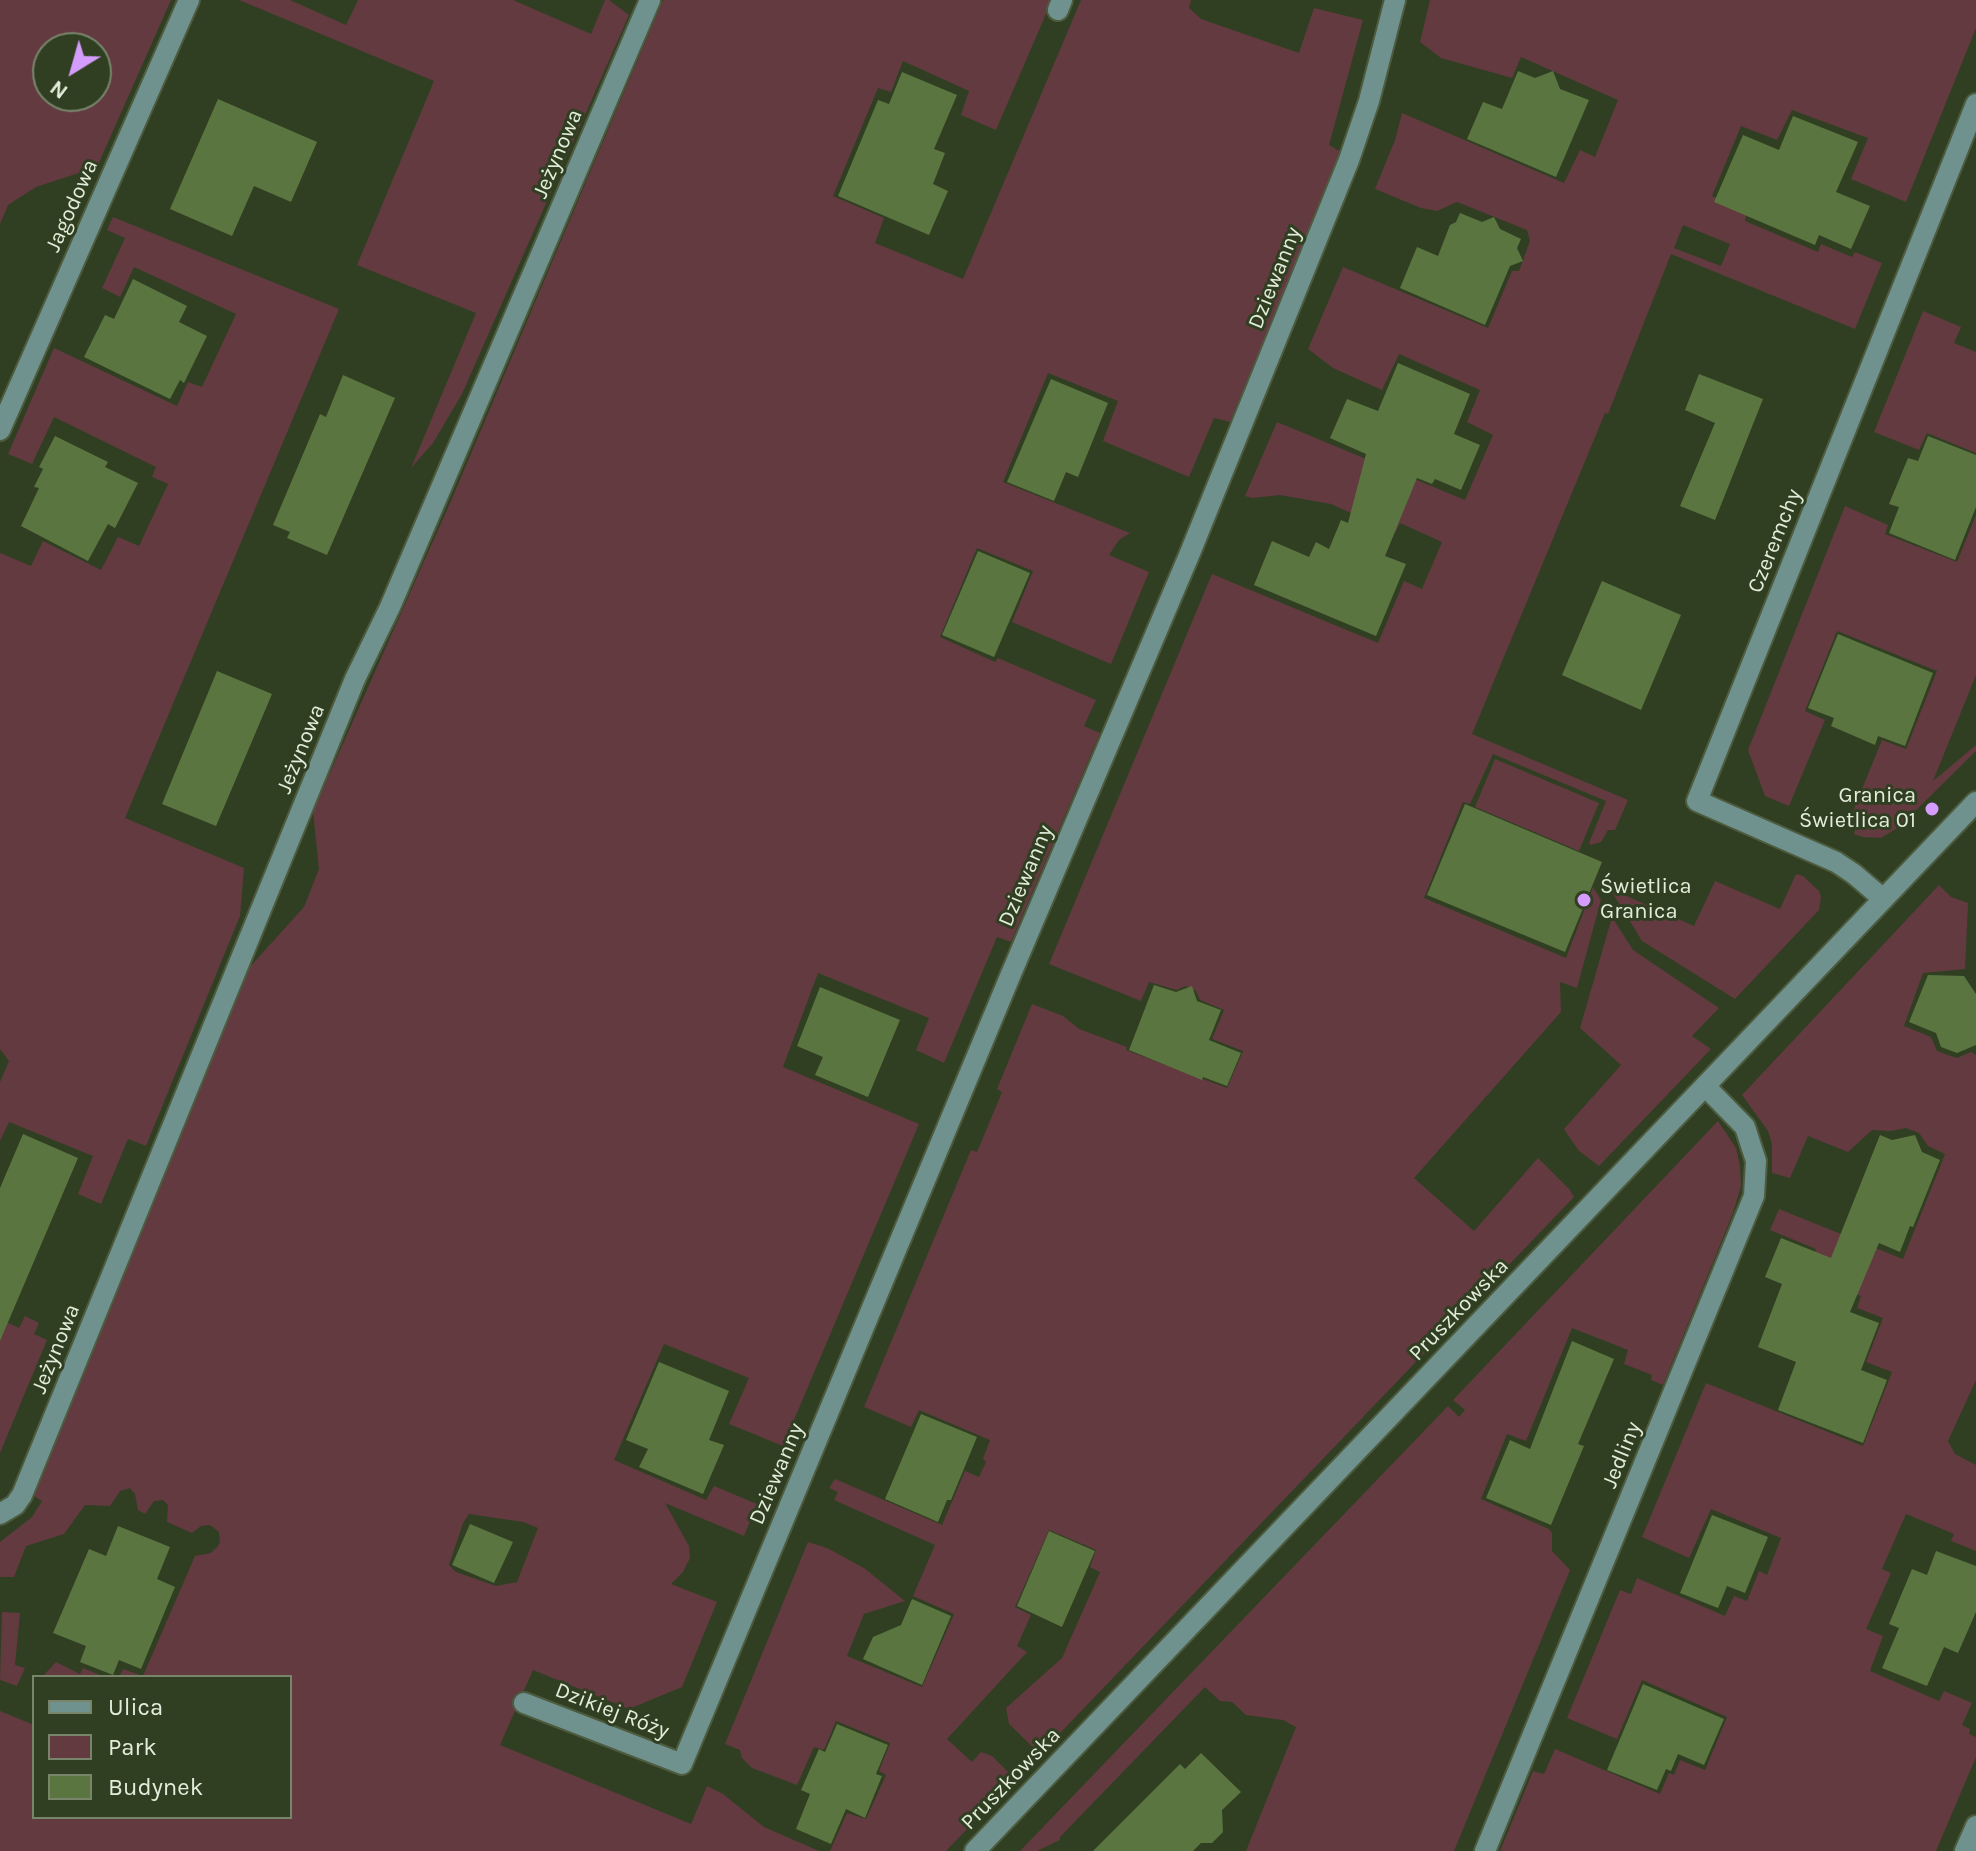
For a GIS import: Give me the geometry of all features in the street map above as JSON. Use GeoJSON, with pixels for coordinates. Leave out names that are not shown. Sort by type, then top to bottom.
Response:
{"type":"FeatureCollection","features":[{"type":"Feature","properties":{"kind":"street","name":"Jagodowa"},"geometry":{"type":"LineString","coordinates":[[0,430],[189,0]]}},
{"type":"Feature","properties":{"kind":"street","name":"Jeżynowa"},"geometry":{"type":"LineString","coordinates":[[0,1514],[15,1505],[24,1491],[355,679],[390,607],[650,0]]}},
{"type":"Feature","properties":{"kind":"street","name":"Dziewanny"},"geometry":{"type":"LineString","coordinates":[[682,1764],[1190,553],[1343,175],[1360,130],[1395,0]]}},
{"type":"Feature","properties":{"kind":"street","name":"Czeremchy"},"geometry":{"type":"LineString","coordinates":[[1882,898],[1836,862],[1697,801],[1976,104]]}},
{"type":"Feature","properties":{"kind":"street","name":"Pruszkowska"},"geometry":{"type":"LineString","coordinates":[[982,1849],[1976,802]]}},
{"type":"Feature","properties":{"kind":"street","name":"Jedliny"},"geometry":{"type":"LineString","coordinates":[[1485,1851],[1754,1196],[1756,1161],[1745,1127],[1705,1086]]}},
{"type":"Feature","properties":{"kind":"street","name":"Dzikiej Róży"},"geometry":{"type":"LineString","coordinates":[[524,1703],[682,1764]]}},
{"type":"Feature","properties":{"kind":"street"},"geometry":{"type":"LineString","coordinates":[[1965,1851],[1976,1826]]}},
{"type":"Feature","properties":{"kind":"green space"},"geometry":{"type":"Polygon","coordinates":[[[0,0],[171,0],[97,167],[36,187],[8,205],[0,224],[0,0]]]}},
{"type":"Feature","properties":{"kind":"green space"},"geometry":{"type":"Polygon","coordinates":[[[239,0],[290,0],[346,25],[358,0],[513,0],[591,34],[605,0],[629,15],[462,394],[433,443],[411,468],[476,313],[357,265],[434,81],[239,0]]]}},
{"type":"Feature","properties":{"kind":"green space"},"geometry":{"type":"Polygon","coordinates":[[[663,0],[1049,0],[1049,7],[996,130],[961,115],[969,91],[903,61],[891,92],[878,88],[833,196],[884,218],[875,243],[963,279],[1081,0],[1191,0],[1189,8],[1201,19],[1299,53],[1314,8],[1363,20],[1329,145],[1341,152],[1230,422],[1214,418],[1189,477],[1103,441],[1118,401],[1048,373],[1003,482],[1130,533],[1119,540],[1109,555],[1149,572],[1111,664],[1012,622],[1033,571],[977,548],[940,637],[995,662],[998,658],[1096,700],[1084,726],[1100,733],[1011,942],[997,937],[944,1063],[916,1050],[929,1018],[818,973],[783,1067],[919,1124],[783,1446],[729,1424],[749,1378],[664,1344],[614,1460],[706,1500],[714,1486],[757,1504],[744,1536],[665,1503],[689,1546],[690,1558],[683,1572],[671,1584],[717,1602],[682,1687],[629,1709],[533,1670],[500,1745],[691,1824],[707,1786],[723,1794],[764,1827],[819,1851],[0,1851],[0,1711],[32,1724],[32,1819],[292,1819],[292,1675],[143,1675],[195,1556],[211,1553],[218,1546],[219,1532],[210,1525],[201,1526],[192,1533],[167,1522],[168,1505],[163,1500],[154,1501],[145,1514],[138,1510],[135,1494],[130,1488],[120,1491],[110,1506],[85,1505],[64,1534],[26,1546],[14,1577],[0,1577],[0,1542],[32,1517],[42,1501],[32,1495],[247,970],[304,907],[319,869],[313,811],[450,503],[663,0]],[[469,1514],[449,1565],[456,1572],[496,1586],[517,1582],[538,1528],[523,1522],[469,1514]]]}},
{"type":"Feature","properties":{"kind":"green space"},"geometry":{"type":"Polygon","coordinates":[[[1430,0],[1976,0],[1976,28],[1906,202],[1851,179],[1868,138],[1792,110],[1777,140],[1741,126],[1712,196],[1747,211],[1745,221],[1818,252],[1821,244],[1852,257],[1855,252],[1882,263],[1855,329],[1671,254],[1608,414],[1605,413],[1472,734],[1628,800],[1615,830],[1608,830],[1601,842],[1591,845],[1589,843],[1606,801],[1493,754],[1470,804],[1463,802],[1424,898],[1566,958],[1593,887],[1601,900],[1577,988],[1560,982],[1561,1012],[1414,1178],[1474,1231],[1538,1158],[1574,1197],[1040,1754],[1009,1724],[1006,1708],[1062,1658],[1100,1572],[1090,1567],[1096,1550],[1049,1530],[1015,1607],[1031,1615],[1017,1646],[1027,1652],[947,1739],[972,1762],[981,1752],[992,1756],[1015,1779],[946,1851],[830,1851],[847,1813],[866,1819],[886,1775],[879,1771],[890,1743],[836,1721],[824,1750],[814,1747],[797,1785],[752,1768],[742,1758],[740,1750],[725,1744],[808,1542],[827,1548],[864,1568],[905,1601],[864,1614],[847,1656],[922,1687],[954,1614],[913,1596],[935,1545],[834,1500],[838,1492],[829,1488],[835,1479],[942,1525],[965,1471],[979,1477],[986,1462],[983,1459],[990,1440],[919,1410],[911,1427],[864,1407],[971,1150],[977,1152],[1002,1092],[997,1089],[1032,1004],[1063,1016],[1079,1029],[1127,1047],[1126,1050],[1227,1088],[1243,1051],[1212,1039],[1224,1010],[1200,1000],[1196,991],[1185,986],[1177,990],[1149,982],[1141,1001],[1049,964],[1212,574],[1378,643],[1404,581],[1422,589],[1442,542],[1400,523],[1395,533],[1331,504],[1280,495],[1245,496],[1277,422],[1465,500],[1493,435],[1467,422],[1480,390],[1399,354],[1382,390],[1333,368],[1308,349],[1343,267],[1488,328],[1512,271],[1519,271],[1530,241],[1527,230],[1457,202],[1437,211],[1421,208],[1375,189],[1395,140],[1402,113],[1564,183],[1580,150],[1595,157],[1618,100],[1521,57],[1512,78],[1441,58],[1420,42],[1430,0]],[[1683,225],[1674,248],[1721,266],[1730,244],[1683,225]]]}},
{"type":"Feature","properties":{"kind":"green space"},"geometry":{"type":"Polygon","coordinates":[[[113,217],[339,309],[125,818],[244,868],[240,916],[146,1146],[128,1139],[101,1204],[78,1194],[93,1156],[9,1122],[0,1141],[0,1082],[9,1061],[0,1049],[0,553],[31,566],[43,541],[101,570],[118,537],[139,546],[168,484],[152,477],[156,467],[54,417],[32,464],[8,454],[54,348],[177,406],[188,382],[202,387],[236,314],[134,267],[120,297],[102,288],[125,238],[107,230],[113,217]]]}},
{"type":"Feature","properties":{"kind":"green space"},"geometry":{"type":"Polygon","coordinates":[[[1923,311],[1961,327],[1954,343],[1976,352],[1976,453],[1927,433],[1919,450],[1874,432],[1923,311]]]}},
{"type":"Feature","properties":{"kind":"green space"},"geometry":{"type":"Polygon","coordinates":[[[1845,506],[1888,525],[1885,534],[1957,562],[1976,515],[1976,675],[1933,781],[1976,745],[1976,751],[1899,827],[1881,838],[1854,834],[1856,826],[1846,828],[1882,740],[1906,749],[1937,671],[1837,631],[1805,711],[1825,720],[1789,806],[1765,796],[1748,750],[1845,506]]]}},
{"type":"Feature","properties":{"kind":"green space"},"geometry":{"type":"Polygon","coordinates":[[[1495,759],[1599,803],[1579,851],[1475,807],[1495,759]]]}},
{"type":"Feature","properties":{"kind":"green space"},"geometry":{"type":"Polygon","coordinates":[[[1796,874],[1803,876],[1819,891],[1819,910],[1735,999],[1642,941],[1612,892],[1694,926],[1715,881],[1780,909],[1796,874]]]}},
{"type":"Feature","properties":{"kind":"green space"},"geometry":{"type":"Polygon","coordinates":[[[1939,885],[1951,897],[1968,903],[1965,969],[1923,973],[1904,1026],[1931,1037],[1937,1051],[1957,1058],[1971,1052],[1976,1055],[1976,1380],[1948,1441],[1955,1454],[1976,1465],[1976,1551],[1951,1541],[1954,1534],[1906,1514],[1882,1569],[1891,1573],[1866,1629],[1883,1636],[1870,1671],[1939,1701],[1944,1691],[1972,1703],[1962,1725],[1976,1737],[1976,1757],[1936,1851],[1500,1851],[1533,1771],[1544,1774],[1555,1749],[1660,1794],[1669,1773],[1674,1775],[1680,1760],[1705,1770],[1727,1717],[1642,1680],[1617,1739],[1567,1718],[1620,1590],[1631,1594],[1637,1578],[1725,1616],[1734,1596],[1747,1601],[1759,1571],[1767,1575],[1781,1538],[1711,1509],[1689,1558],[1642,1537],[1706,1383],[1863,1446],[1892,1372],[1866,1362],[1883,1318],[1857,1308],[1861,1296],[1806,1275],[1816,1249],[1770,1230],[1779,1209],[1903,1259],[1945,1154],[1928,1146],[1919,1133],[1906,1128],[1872,1130],[1848,1152],[1808,1136],[1790,1178],[1772,1173],[1772,1144],[1768,1131],[1742,1095],[1939,885]]]}},
{"type":"Feature","properties":{"kind":"green space"},"geometry":{"type":"Polygon","coordinates":[[[1612,917],[1633,950],[1719,1008],[1692,1036],[1711,1049],[1599,1166],[1579,1151],[1564,1129],[1621,1065],[1580,1028],[1612,917]]]}},
{"type":"Feature","properties":{"kind":"green space"},"geometry":{"type":"Polygon","coordinates":[[[1718,1121],[1736,1148],[1741,1186],[1733,1213],[1663,1385],[1651,1380],[1652,1375],[1624,1364],[1628,1350],[1572,1328],[1526,1441],[1507,1434],[1481,1499],[1549,1529],[1552,1533],[1552,1551],[1570,1570],[1454,1851],[1246,1851],[1296,1727],[1283,1720],[1246,1715],[1232,1702],[1220,1701],[1205,1687],[1060,1840],[1037,1851],[1020,1851],[1448,1406],[1459,1417],[1465,1410],[1453,1400],[1718,1121]]]}},
{"type":"Feature","properties":{"kind":"green space"},"geometry":{"type":"Polygon","coordinates":[[[25,1316],[39,1323],[34,1334],[47,1340],[0,1453],[0,1319],[19,1328],[25,1316]]]}},
{"type":"Feature","properties":{"kind":"green space"},"geometry":{"type":"Polygon","coordinates":[[[2,1612],[20,1613],[15,1665],[25,1668],[17,1686],[0,1680],[2,1612]]]}},
{"type":"Feature","properties":{"kind":"green space"},"geometry":{"type":"Polygon","coordinates":[[[56,1662],[80,1674],[83,1668],[100,1675],[44,1675],[56,1662]]]}},
{"type":"Feature","properties":{"kind":"green space"},"geometry":{"type":"Polygon","coordinates":[[[123,1669],[140,1675],[120,1675],[123,1669]]]}},
{"type":"Feature","properties":{"kind":"building"},"geometry":{"type":"Polygon","coordinates":[[[1518,71],[1535,78],[1553,71],[1560,89],[1589,100],[1556,177],[1467,139],[1483,102],[1502,109],[1518,71]]]}},
{"type":"Feature","properties":{"kind":"building"},"geometry":{"type":"Polygon","coordinates":[[[902,72],[957,95],[934,149],[945,153],[933,184],[948,191],[929,235],[838,196],[878,100],[889,104],[902,72]]]}},
{"type":"Feature","properties":{"kind":"building"},"geometry":{"type":"Polygon","coordinates":[[[218,99],[317,142],[291,202],[254,186],[232,236],[170,209],[218,99]]]}},
{"type":"Feature","properties":{"kind":"building"},"geometry":{"type":"Polygon","coordinates":[[[1793,116],[1858,142],[1836,192],[1870,206],[1851,249],[1819,235],[1815,245],[1714,202],[1743,135],[1779,150],[1793,116]]]}},
{"type":"Feature","properties":{"kind":"building"},"geometry":{"type":"Polygon","coordinates":[[[1460,213],[1482,222],[1494,217],[1500,229],[1521,239],[1517,248],[1523,261],[1510,266],[1485,325],[1400,288],[1417,247],[1438,256],[1450,225],[1456,222],[1460,213]]]}},
{"type":"Feature","properties":{"kind":"building"},"geometry":{"type":"Polygon","coordinates":[[[133,279],[187,306],[179,322],[207,336],[184,383],[180,380],[170,399],[84,357],[105,315],[114,319],[133,279]]]}},
{"type":"Feature","properties":{"kind":"building"},"geometry":{"type":"Polygon","coordinates":[[[1398,363],[1470,394],[1454,434],[1480,445],[1461,490],[1435,479],[1432,484],[1417,478],[1385,556],[1406,564],[1376,636],[1254,585],[1272,541],[1309,557],[1316,542],[1329,549],[1341,520],[1348,523],[1366,454],[1330,438],[1347,399],[1378,411],[1398,363]]]}},
{"type":"Feature","properties":{"kind":"building"},"geometry":{"type":"Polygon","coordinates":[[[1699,374],[1763,399],[1715,520],[1680,506],[1715,423],[1685,410],[1699,374]]]}},
{"type":"Feature","properties":{"kind":"building"},"geometry":{"type":"Polygon","coordinates":[[[343,375],[395,398],[327,555],[287,538],[290,532],[273,525],[320,414],[326,417],[343,375]]]}},
{"type":"Feature","properties":{"kind":"building"},"geometry":{"type":"Polygon","coordinates":[[[1051,379],[1108,403],[1078,477],[1066,472],[1054,501],[1007,482],[1051,379]]]}},
{"type":"Feature","properties":{"kind":"building"},"geometry":{"type":"Polygon","coordinates":[[[55,436],[108,462],[105,467],[138,483],[115,528],[108,524],[88,561],[21,526],[39,488],[34,487],[43,469],[39,467],[55,436]]]}},
{"type":"Feature","properties":{"kind":"building"},"geometry":{"type":"Polygon","coordinates":[[[1928,436],[1976,455],[1976,507],[1955,560],[1889,533],[1899,507],[1889,504],[1908,458],[1918,461],[1928,436]]]}},
{"type":"Feature","properties":{"kind":"building"},"geometry":{"type":"Polygon","coordinates":[[[978,551],[1030,573],[994,657],[942,635],[978,551]]]}},
{"type":"Feature","properties":{"kind":"building"},"geometry":{"type":"Polygon","coordinates":[[[1602,581],[1681,615],[1641,710],[1562,675],[1602,581]]]}},
{"type":"Feature","properties":{"kind":"building"},"geometry":{"type":"Polygon","coordinates":[[[1838,634],[1933,673],[1905,746],[1878,736],[1875,745],[1831,726],[1834,718],[1808,708],[1838,634]]]}},
{"type":"Feature","properties":{"kind":"building"},"geometry":{"type":"Polygon","coordinates":[[[217,671],[272,694],[216,826],[162,804],[217,671]]]}},
{"type":"Feature","properties":{"kind":"building"},"geometry":{"type":"Polygon","coordinates":[[[1465,804],[1602,862],[1565,952],[1427,895],[1465,804]]]}},
{"type":"Feature","properties":{"kind":"building"},"geometry":{"type":"Polygon","coordinates":[[[1928,975],[1964,976],[1976,994],[1976,1045],[1957,1053],[1941,1047],[1936,1033],[1909,1022],[1928,975]]]}},
{"type":"Feature","properties":{"kind":"building"},"geometry":{"type":"Polygon","coordinates":[[[1154,985],[1176,992],[1192,986],[1197,1001],[1221,1010],[1209,1040],[1241,1053],[1227,1086],[1203,1077],[1202,1080],[1129,1050],[1154,985]]]}},
{"type":"Feature","properties":{"kind":"building"},"geometry":{"type":"Polygon","coordinates":[[[820,987],[900,1020],[868,1097],[815,1075],[823,1057],[797,1046],[820,987]]]}},
{"type":"Feature","properties":{"kind":"building"},"geometry":{"type":"Polygon","coordinates":[[[23,1134],[78,1158],[0,1341],[0,1188],[23,1134]]]}},
{"type":"Feature","properties":{"kind":"building"},"geometry":{"type":"Polygon","coordinates":[[[1880,1135],[1892,1140],[1915,1135],[1922,1152],[1940,1160],[1900,1252],[1879,1243],[1850,1312],[1879,1323],[1861,1370],[1887,1380],[1863,1443],[1778,1410],[1796,1362],[1758,1347],[1782,1284],[1765,1277],[1781,1238],[1831,1258],[1880,1135]]]}},
{"type":"Feature","properties":{"kind":"building"},"geometry":{"type":"Polygon","coordinates":[[[1572,1341],[1614,1359],[1578,1444],[1584,1446],[1551,1525],[1486,1498],[1510,1440],[1530,1449],[1572,1341]]]}},
{"type":"Feature","properties":{"kind":"building"},"geometry":{"type":"Polygon","coordinates":[[[659,1362],[729,1391],[709,1440],[724,1445],[703,1494],[639,1467],[648,1449],[626,1440],[659,1362]]]}},
{"type":"Feature","properties":{"kind":"building"},"geometry":{"type":"Polygon","coordinates":[[[921,1414],[977,1437],[951,1500],[947,1500],[938,1522],[885,1499],[921,1414]]]}},
{"type":"Feature","properties":{"kind":"building"},"geometry":{"type":"Polygon","coordinates":[[[1712,1515],[1768,1537],[1745,1593],[1727,1586],[1718,1608],[1680,1593],[1712,1515]]]}},
{"type":"Feature","properties":{"kind":"building"},"geometry":{"type":"Polygon","coordinates":[[[470,1524],[513,1542],[494,1583],[452,1565],[470,1524]]]}},
{"type":"Feature","properties":{"kind":"building"},"geometry":{"type":"Polygon","coordinates":[[[118,1526],[170,1547],[157,1579],[175,1587],[141,1669],[119,1660],[113,1675],[80,1662],[86,1646],[53,1633],[89,1549],[106,1556],[118,1526]]]}},
{"type":"Feature","properties":{"kind":"building"},"geometry":{"type":"Polygon","coordinates":[[[1049,1531],[1095,1551],[1062,1627],[1017,1606],[1049,1531]]]}},
{"type":"Feature","properties":{"kind":"building"},"geometry":{"type":"Polygon","coordinates":[[[1936,1551],[1976,1566],[1976,1612],[1958,1653],[1944,1647],[1927,1686],[1882,1668],[1899,1628],[1889,1624],[1912,1569],[1927,1575],[1936,1551]]]}},
{"type":"Feature","properties":{"kind":"building"},"geometry":{"type":"Polygon","coordinates":[[[912,1599],[951,1616],[922,1685],[863,1659],[873,1637],[901,1625],[912,1599]]]}},
{"type":"Feature","properties":{"kind":"building"},"geometry":{"type":"Polygon","coordinates":[[[1643,1684],[1724,1719],[1704,1765],[1678,1754],[1671,1771],[1666,1769],[1657,1790],[1607,1770],[1643,1684]]]}},
{"type":"Feature","properties":{"kind":"building"},"geometry":{"type":"Polygon","coordinates":[[[837,1724],[888,1745],[876,1774],[882,1776],[865,1818],[846,1809],[831,1844],[796,1829],[810,1794],[801,1790],[819,1749],[825,1752],[837,1724]]]}},
{"type":"Feature","properties":{"kind":"building"},"geometry":{"type":"Polygon","coordinates":[[[1201,1753],[1241,1792],[1222,1810],[1223,1832],[1212,1843],[1201,1843],[1193,1851],[1093,1851],[1180,1764],[1185,1769],[1201,1753]]]}},
{"type":"Feature","properties":{"kind":"place","name":"Granica Świetlica 01"},"geometry":{"type":"Point","coordinates":[1932,809]}},
{"type":"Feature","properties":{"kind":"place","name":"Świetlica Granica"},"geometry":{"type":"Point","coordinates":[1584,900]}}]}
